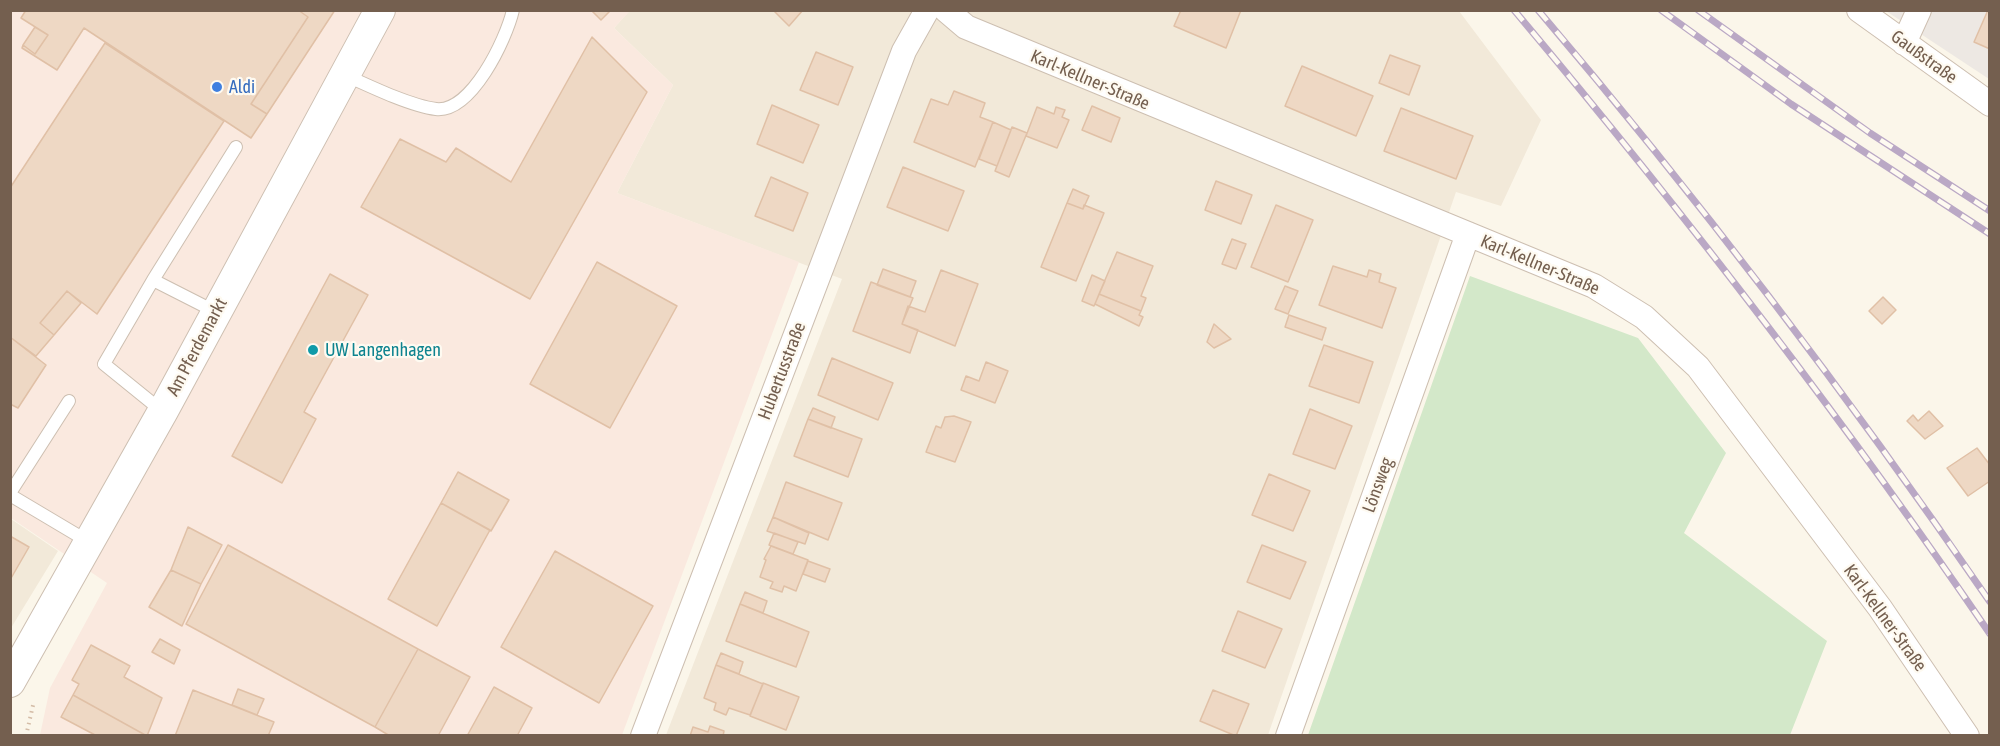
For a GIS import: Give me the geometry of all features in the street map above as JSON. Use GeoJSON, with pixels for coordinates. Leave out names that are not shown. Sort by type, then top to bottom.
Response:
{"type":"FeatureCollection","features":[{"type":"Feature","properties":{"kind":"street","name":"Am Pferdemarkt"},"geometry":{"type":"LineString","coordinates":[[10,682],[163,411],[380,10]]}},
{"type":"Feature","properties":{"kind":"street","name":"Hubertusstraße"},"geometry":{"type":"LineString","coordinates":[[643,735],[904,51],[927,10]]}},
{"type":"Feature","properties":{"kind":"street","name":"Karl-Kellner-Straße"},"geometry":{"type":"LineString","coordinates":[[946,10],[966,27],[977,32],[1594,286],[1644,318],[1698,367],[1881,608],[1967,735]]}},
{"type":"Feature","properties":{"kind":"street","name":"Gaußstraße"},"geometry":{"type":"LineString","coordinates":[[1859,10],[1989,104]]}},
{"type":"Feature","properties":{"kind":"street"},"geometry":{"type":"LineString","coordinates":[[1904,43],[1919,10]]}},
{"type":"Feature","properties":{"kind":"street","name":"Lönsweg"},"geometry":{"type":"LineString","coordinates":[[1288,735],[1468,234]]}},
{"type":"Feature","properties":{"kind":"lane"},"geometry":{"type":"LineString","coordinates":[[345,75],[437,109],[457,105],[480,80],[503,39],[513,10]]}},
{"type":"Feature","properties":{"kind":"lane"},"geometry":{"type":"LineString","coordinates":[[163,411],[104,364],[236,147]]}},
{"type":"Feature","properties":{"kind":"lane"},"geometry":{"type":"LineString","coordinates":[[153,280],[216,312]]}},
{"type":"Feature","properties":{"kind":"lane"},"geometry":{"type":"LineString","coordinates":[[69,401],[10,494],[88,542]]}},
{"type":"Feature","properties":{"kind":"shaded area"},"geometry":{"type":"Polygon","coordinates":[[[630,10],[1459,11],[1541,120],[1501,206],[1456,192],[1268,735],[666,735],[842,279],[617,193],[673,85],[614,28],[630,10]]]}},
{"type":"Feature","properties":{"kind":"shaded area"},"geometry":{"type":"Polygon","coordinates":[[[10,11],[630,11],[614,28],[673,85],[617,193],[799,262],[622,735],[40,735],[50,688],[107,583],[11,518],[10,11]]]}},
{"type":"Feature","properties":{"kind":"shaded area"},"geometry":{"type":"Polygon","coordinates":[[[1886,11],[1989,11],[1989,79],[1886,11]]]}},
{"type":"Feature","properties":{"kind":"shaded area"},"geometry":{"type":"Polygon","coordinates":[[[11,519],[58,551],[11,628],[11,519]]]}},
{"type":"Feature","properties":{"kind":"green space"},"geometry":{"type":"Polygon","coordinates":[[[1470,276],[1638,338],[1726,453],[1684,533],[1827,641],[1790,735],[1308,735],[1470,276]]]}},
{"type":"Feature","properties":{"kind":"building","name":"Aldi"},"geometry":{"type":"Polygon","coordinates":[[[26,10],[298,10],[308,17],[251,104],[267,114],[251,138],[84,28],[57,70],[22,48],[23,45],[35,54],[48,35],[21,18],[26,10]]]}},
{"type":"Feature","properties":{"kind":"building"},"geometry":{"type":"Polygon","coordinates":[[[298,10],[335,10],[267,114],[251,104],[308,17],[298,10]]]}},
{"type":"Feature","properties":{"kind":"building"},"geometry":{"type":"Polygon","coordinates":[[[591,10],[611,10],[601,20],[591,10]]]}},
{"type":"Feature","properties":{"kind":"building"},"geometry":{"type":"Polygon","coordinates":[[[773,10],[803,10],[789,26],[773,10]]]}},
{"type":"Feature","properties":{"kind":"building"},"geometry":{"type":"Polygon","coordinates":[[[1181,10],[1241,10],[1226,48],[1174,26],[1181,10]]]}},
{"type":"Feature","properties":{"kind":"building"},"geometry":{"type":"Polygon","coordinates":[[[1990,10],[1990,49],[1974,42],[1990,10]]]}},
{"type":"Feature","properties":{"kind":"building"},"geometry":{"type":"Polygon","coordinates":[[[35,27],[48,35],[35,54],[23,45],[35,27]]]}},
{"type":"Feature","properties":{"kind":"building"},"geometry":{"type":"Polygon","coordinates":[[[592,37],[647,92],[530,299],[361,207],[400,139],[446,162],[456,148],[511,182],[592,37]]]}},
{"type":"Feature","properties":{"kind":"building"},"geometry":{"type":"Polygon","coordinates":[[[105,43],[224,121],[97,314],[67,291],[40,323],[54,335],[36,356],[10,337],[10,188],[105,43]]]}},
{"type":"Feature","properties":{"kind":"building"},"geometry":{"type":"Polygon","coordinates":[[[816,52],[853,67],[838,105],[800,90],[816,52]]]}},
{"type":"Feature","properties":{"kind":"building"},"geometry":{"type":"Polygon","coordinates":[[[1390,55],[1420,66],[1409,95],[1379,83],[1390,55]]]}},
{"type":"Feature","properties":{"kind":"building"},"geometry":{"type":"Polygon","coordinates":[[[1302,66],[1373,96],[1356,136],[1285,106],[1302,66]]]}},
{"type":"Feature","properties":{"kind":"building"},"geometry":{"type":"Polygon","coordinates":[[[954,91],[985,103],[980,117],[993,122],[975,167],[914,142],[931,99],[948,105],[954,91]]]}},
{"type":"Feature","properties":{"kind":"building"},"geometry":{"type":"Polygon","coordinates":[[[772,105],[819,125],[803,163],[757,144],[772,105]]]}},
{"type":"Feature","properties":{"kind":"building"},"geometry":{"type":"Polygon","coordinates":[[[1092,106],[1120,118],[1111,142],[1082,130],[1092,106]]]}},
{"type":"Feature","properties":{"kind":"building"},"geometry":{"type":"Polygon","coordinates":[[[1037,107],[1054,114],[1056,107],[1065,110],[1062,117],[1069,120],[1057,148],[1026,136],[1037,107]]]}},
{"type":"Feature","properties":{"kind":"building"},"geometry":{"type":"Polygon","coordinates":[[[1401,108],[1473,136],[1456,179],[1384,151],[1401,108]]]}},
{"type":"Feature","properties":{"kind":"building"},"geometry":{"type":"Polygon","coordinates":[[[993,122],[1011,130],[997,166],[979,159],[993,122]]]}},
{"type":"Feature","properties":{"kind":"building"},"geometry":{"type":"Polygon","coordinates":[[[1012,127],[1027,133],[1009,177],[995,171],[1012,127]]]}},
{"type":"Feature","properties":{"kind":"building"},"geometry":{"type":"Polygon","coordinates":[[[903,167],[964,191],[948,231],[887,207],[903,167]]]}},
{"type":"Feature","properties":{"kind":"building"},"geometry":{"type":"Polygon","coordinates":[[[771,177],[808,193],[793,231],[755,216],[771,177]]]}},
{"type":"Feature","properties":{"kind":"building"},"geometry":{"type":"Polygon","coordinates":[[[1216,181],[1252,195],[1241,224],[1205,210],[1216,181]]]}},
{"type":"Feature","properties":{"kind":"building"},"geometry":{"type":"Polygon","coordinates":[[[1073,189],[1089,196],[1083,209],[1067,203],[1073,189]]]}},
{"type":"Feature","properties":{"kind":"building"},"geometry":{"type":"Polygon","coordinates":[[[1067,203],[1083,209],[1084,205],[1104,213],[1076,281],[1041,267],[1067,203]]]}},
{"type":"Feature","properties":{"kind":"building"},"geometry":{"type":"Polygon","coordinates":[[[1276,205],[1313,220],[1288,282],[1251,267],[1276,205]]]}},
{"type":"Feature","properties":{"kind":"building"},"geometry":{"type":"Polygon","coordinates":[[[1232,239],[1246,244],[1236,269],[1222,264],[1232,239]]]}},
{"type":"Feature","properties":{"kind":"building"},"geometry":{"type":"Polygon","coordinates":[[[1117,252],[1153,266],[1141,296],[1146,298],[1141,311],[1099,294],[1117,252]]]}},
{"type":"Feature","properties":{"kind":"building"},"geometry":{"type":"Polygon","coordinates":[[[597,262],[677,306],[610,428],[530,384],[597,262]]]}},
{"type":"Feature","properties":{"kind":"building"},"geometry":{"type":"Polygon","coordinates":[[[1333,266],[1367,277],[1369,270],[1381,274],[1379,282],[1396,288],[1382,328],[1319,305],[1333,266]]]}},
{"type":"Feature","properties":{"kind":"building"},"geometry":{"type":"Polygon","coordinates":[[[883,269],[916,281],[910,297],[877,285],[883,269]]]}},
{"type":"Feature","properties":{"kind":"building"},"geometry":{"type":"Polygon","coordinates":[[[941,270],[978,284],[955,346],[902,324],[908,306],[925,312],[941,270]]]}},
{"type":"Feature","properties":{"kind":"building","name":"UW Langenhagen"},"geometry":{"type":"Polygon","coordinates":[[[330,274],[368,295],[304,412],[316,419],[282,483],[232,456],[330,274]]]}},
{"type":"Feature","properties":{"kind":"building"},"geometry":{"type":"Polygon","coordinates":[[[1092,275],[1105,281],[1094,306],[1082,301],[1092,275]]]}},
{"type":"Feature","properties":{"kind":"building"},"geometry":{"type":"Polygon","coordinates":[[[871,282],[913,298],[902,324],[918,330],[910,353],[853,331],[871,282]]]}},
{"type":"Feature","properties":{"kind":"building"},"geometry":{"type":"Polygon","coordinates":[[[1285,286],[1298,291],[1288,314],[1275,309],[1285,286]]]}},
{"type":"Feature","properties":{"kind":"building"},"geometry":{"type":"Polygon","coordinates":[[[67,291],[81,303],[54,335],[40,323],[67,291]]]}},
{"type":"Feature","properties":{"kind":"building"},"geometry":{"type":"Polygon","coordinates":[[[1099,294],[1141,311],[1139,315],[1143,317],[1139,326],[1095,304],[1099,294]]]}},
{"type":"Feature","properties":{"kind":"building"},"geometry":{"type":"Polygon","coordinates":[[[1883,297],[1896,310],[1882,324],[1869,311],[1883,297]]]}},
{"type":"Feature","properties":{"kind":"building"},"geometry":{"type":"Polygon","coordinates":[[[1289,315],[1326,328],[1322,340],[1285,327],[1289,315]]]}},
{"type":"Feature","properties":{"kind":"building"},"geometry":{"type":"Polygon","coordinates":[[[1214,324],[1231,339],[1214,348],[1207,342],[1214,324]]]}},
{"type":"Feature","properties":{"kind":"building"},"geometry":{"type":"Polygon","coordinates":[[[10,337],[46,365],[18,408],[10,404],[10,337]]]}},
{"type":"Feature","properties":{"kind":"building"},"geometry":{"type":"Polygon","coordinates":[[[1324,345],[1373,362],[1359,403],[1309,386],[1324,345]]]}},
{"type":"Feature","properties":{"kind":"building"},"geometry":{"type":"Polygon","coordinates":[[[832,358],[893,383],[878,420],[818,395],[832,358]]]}},
{"type":"Feature","properties":{"kind":"building"},"geometry":{"type":"Polygon","coordinates":[[[986,362],[1008,371],[995,403],[961,390],[966,376],[979,381],[986,362]]]}},
{"type":"Feature","properties":{"kind":"building"},"geometry":{"type":"Polygon","coordinates":[[[813,408],[835,417],[831,428],[808,419],[813,408]]]}},
{"type":"Feature","properties":{"kind":"building"},"geometry":{"type":"Polygon","coordinates":[[[1310,409],[1352,426],[1335,469],[1293,454],[1310,409]]]}},
{"type":"Feature","properties":{"kind":"building"},"geometry":{"type":"Polygon","coordinates":[[[1929,411],[1943,426],[1925,439],[1907,421],[1913,415],[1918,421],[1929,411]]]}},
{"type":"Feature","properties":{"kind":"building"},"geometry":{"type":"Polygon","coordinates":[[[954,416],[971,422],[955,462],[926,452],[936,426],[941,428],[945,417],[954,416]]]}},
{"type":"Feature","properties":{"kind":"building"},"geometry":{"type":"Polygon","coordinates":[[[808,419],[862,439],[848,477],[794,456],[808,419]]]}},
{"type":"Feature","properties":{"kind":"building"},"geometry":{"type":"Polygon","coordinates":[[[1977,448],[1990,465],[1990,481],[1968,496],[1947,468],[1977,448]]]}},
{"type":"Feature","properties":{"kind":"building"},"geometry":{"type":"Polygon","coordinates":[[[458,472],[509,500],[491,531],[441,503],[458,472]]]}},
{"type":"Feature","properties":{"kind":"building"},"geometry":{"type":"Polygon","coordinates":[[[1269,474],[1310,491],[1293,531],[1252,515],[1269,474]]]}},
{"type":"Feature","properties":{"kind":"building"},"geometry":{"type":"Polygon","coordinates":[[[786,482],[842,503],[828,540],[773,517],[786,482]]]}},
{"type":"Feature","properties":{"kind":"building"},"geometry":{"type":"Polygon","coordinates":[[[441,503],[490,530],[437,626],[388,599],[441,503]]]}},
{"type":"Feature","properties":{"kind":"building"},"geometry":{"type":"Polygon","coordinates":[[[773,517],[809,533],[805,544],[767,531],[773,517]]]}},
{"type":"Feature","properties":{"kind":"building"},"geometry":{"type":"Polygon","coordinates":[[[188,527],[222,545],[201,584],[171,570],[188,527]]]}},
{"type":"Feature","properties":{"kind":"building"},"geometry":{"type":"Polygon","coordinates":[[[774,533],[798,542],[793,554],[769,545],[774,533]]]}},
{"type":"Feature","properties":{"kind":"building"},"geometry":{"type":"Polygon","coordinates":[[[10,536],[29,547],[10,580],[10,536]]]}},
{"type":"Feature","properties":{"kind":"building"},"geometry":{"type":"Polygon","coordinates":[[[228,545],[418,649],[375,727],[186,624],[228,545]]]}},
{"type":"Feature","properties":{"kind":"building"},"geometry":{"type":"Polygon","coordinates":[[[1262,545],[1306,562],[1290,599],[1247,582],[1262,545]]]}},
{"type":"Feature","properties":{"kind":"building"},"geometry":{"type":"Polygon","coordinates":[[[771,546],[808,560],[796,591],[784,586],[782,592],[770,588],[773,582],[760,577],[766,560],[764,559],[771,546]]]}},
{"type":"Feature","properties":{"kind":"building"},"geometry":{"type":"Polygon","coordinates":[[[555,551],[653,606],[599,703],[501,647],[555,551]]]}},
{"type":"Feature","properties":{"kind":"building"},"geometry":{"type":"Polygon","coordinates":[[[808,561],[830,569],[825,582],[803,574],[808,561]]]}},
{"type":"Feature","properties":{"kind":"building"},"geometry":{"type":"Polygon","coordinates":[[[171,570],[201,584],[182,626],[149,607],[171,570]]]}},
{"type":"Feature","properties":{"kind":"building"},"geometry":{"type":"Polygon","coordinates":[[[745,592],[767,601],[763,613],[740,604],[745,592]]]}},
{"type":"Feature","properties":{"kind":"building"},"geometry":{"type":"Polygon","coordinates":[[[740,604],[809,632],[796,667],[726,641],[740,604]]]}},
{"type":"Feature","properties":{"kind":"building"},"geometry":{"type":"Polygon","coordinates":[[[1238,611],[1282,629],[1265,668],[1222,651],[1238,611]]]}},
{"type":"Feature","properties":{"kind":"building"},"geometry":{"type":"Polygon","coordinates":[[[160,639],[180,650],[174,664],[152,652],[160,639]]]}},
{"type":"Feature","properties":{"kind":"building"},"geometry":{"type":"Polygon","coordinates":[[[91,645],[130,666],[124,677],[162,698],[147,736],[73,695],[79,684],[72,680],[91,645]]]}},
{"type":"Feature","properties":{"kind":"building"},"geometry":{"type":"Polygon","coordinates":[[[418,649],[470,677],[438,736],[390,736],[375,727],[418,649]]]}},
{"type":"Feature","properties":{"kind":"building"},"geometry":{"type":"Polygon","coordinates":[[[721,653],[743,662],[739,674],[716,665],[721,653]]]}},
{"type":"Feature","properties":{"kind":"building"},"geometry":{"type":"Polygon","coordinates":[[[716,665],[763,684],[750,715],[729,708],[726,715],[714,710],[716,703],[704,698],[716,665]]]}},
{"type":"Feature","properties":{"kind":"building"},"geometry":{"type":"Polygon","coordinates":[[[763,683],[799,697],[786,730],[750,716],[763,683]]]}},
{"type":"Feature","properties":{"kind":"building"},"geometry":{"type":"Polygon","coordinates":[[[494,687],[532,708],[517,736],[467,736],[494,687]]]}},
{"type":"Feature","properties":{"kind":"building"},"geometry":{"type":"Polygon","coordinates":[[[238,689],[264,699],[257,715],[232,705],[238,689]]]}},
{"type":"Feature","properties":{"kind":"building"},"geometry":{"type":"Polygon","coordinates":[[[193,690],[274,722],[268,736],[175,736],[193,690]]]}},
{"type":"Feature","properties":{"kind":"building"},"geometry":{"type":"Polygon","coordinates":[[[1213,690],[1249,704],[1236,736],[1200,721],[1213,690]]]}},
{"type":"Feature","properties":{"kind":"building"},"geometry":{"type":"Polygon","coordinates":[[[73,695],[147,736],[97,736],[61,717],[73,695]]]}},
{"type":"Feature","properties":{"kind":"building"},"geometry":{"type":"Polygon","coordinates":[[[710,726],[724,731],[723,736],[690,736],[693,727],[708,732],[710,726]]]}},
{"type":"Feature","properties":{"kind":"railway"},"geometry":{"type":"LineString","coordinates":[[1514,10],[1639,162],[1760,316],[1877,474],[1990,634]]}},
{"type":"Feature","properties":{"kind":"railway"},"geometry":{"type":"LineString","coordinates":[[1538,10],[1657,154],[1772,300],[1883,450],[1990,602]]}},
{"type":"Feature","properties":{"kind":"railway"},"geometry":{"type":"LineString","coordinates":[[1661,10],[1791,104],[1990,234]]}},
{"type":"Feature","properties":{"kind":"railway"},"geometry":{"type":"LineString","coordinates":[[1698,10],[1870,133],[1990,211]]}},
{"type":"Feature","properties":{"kind":"place","name":"Aldi"},"geometry":{"type":"Point","coordinates":[217,87]}},
{"type":"Feature","properties":{"kind":"place","name":"UW Langenhagen"},"geometry":{"type":"Point","coordinates":[313,350]}}]}
